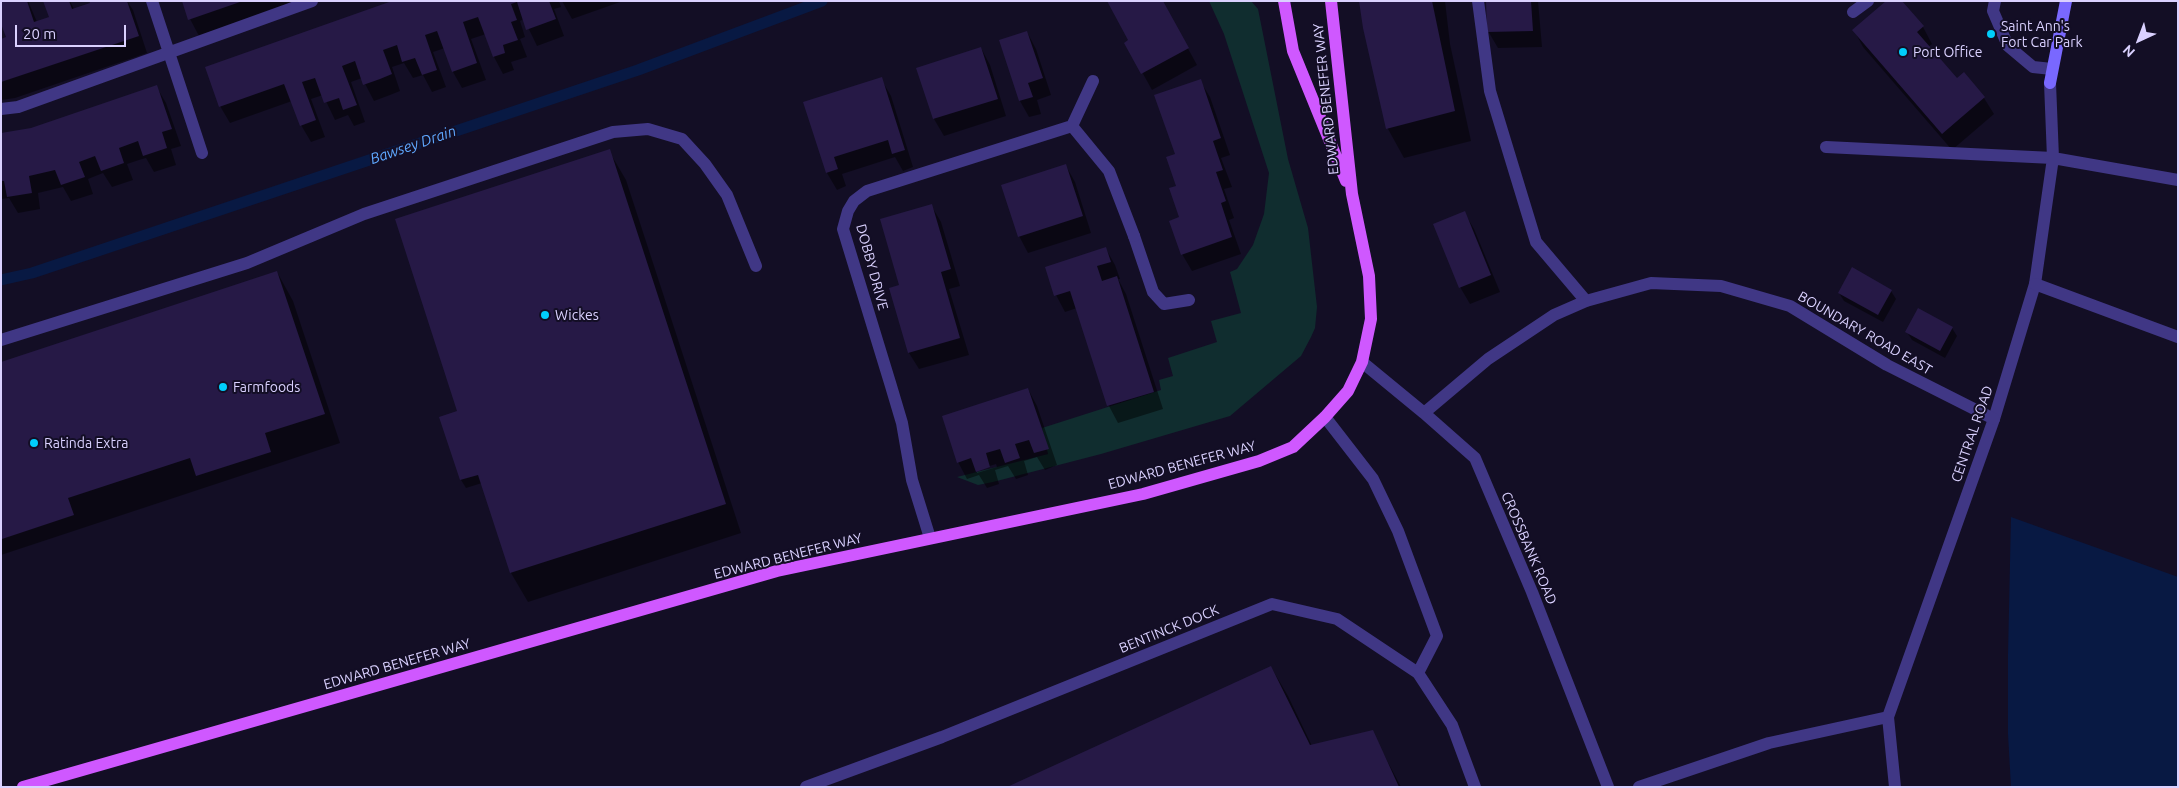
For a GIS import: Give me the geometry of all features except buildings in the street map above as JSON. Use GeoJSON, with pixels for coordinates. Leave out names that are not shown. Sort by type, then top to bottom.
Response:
{"type":"FeatureCollection","features":[{"type":"Feature","properties":{"kind":"main road","name":"EDWARD BENEFER WAY"},"geometry":{"type":"LineString","coordinates":[[1284,1],[1293,51],[1352,194]]}},
{"type":"Feature","properties":{"kind":"main road","name":"EDWARD BENEFER WAY"},"geometry":{"type":"LineString","coordinates":[[23,787],[777,571],[1143,494],[1259,461],[1293,447],[1325,417],[1348,391],[1362,362],[1371,319],[1369,276],[1352,194],[1331,1]]}},
{"type":"Feature","properties":{"kind":"street"},"geometry":{"type":"LineString","coordinates":[[152,1],[202,153]]}},
{"type":"Feature","properties":{"kind":"street"},"geometry":{"type":"LineString","coordinates":[[1,109],[18,107],[312,1]]}},
{"type":"Feature","properties":{"kind":"street"},"geometry":{"type":"LineString","coordinates":[[1478,1],[1490,90],[1536,242],[1586,300]]}},
{"type":"Feature","properties":{"kind":"street"},"geometry":{"type":"LineString","coordinates":[[1853,12],[1868,1]]}},
{"type":"Feature","properties":{"kind":"street"},"geometry":{"type":"LineString","coordinates":[[1995,1],[1993,11],[2008,46],[2034,67],[2052,68],[2066,1]]}},
{"type":"Feature","properties":{"kind":"street","name":"CENTRAL ROAD"},"geometry":{"type":"LineString","coordinates":[[1895,787],[1888,717],[1994,419],[2035,284],[2053,158],[2050,83],[2052,68]]}},
{"type":"Feature","properties":{"kind":"street"},"geometry":{"type":"LineString","coordinates":[[1092,81],[1072,126],[1109,171],[1153,292],[1164,304],[1189,300]]}},
{"type":"Feature","properties":{"kind":"street","name":"DOBBY DRIVE"},"geometry":{"type":"LineString","coordinates":[[930,538],[912,480],[902,423],[843,229],[844,220],[854,201],[867,191],[1072,126]]}},
{"type":"Feature","properties":{"kind":"street"},"geometry":{"type":"LineString","coordinates":[[1,340],[247,262],[364,214],[613,132],[648,129],[682,139],[705,164],[727,195],[756,266]]}},
{"type":"Feature","properties":{"kind":"street"},"geometry":{"type":"LineString","coordinates":[[1826,147],[2053,158],[2178,180]]}},
{"type":"Feature","properties":{"kind":"street","name":"BOUNDARY ROAD EAST"},"geometry":{"type":"LineString","coordinates":[[1424,413],[1488,359],[1554,315],[1586,300],[1651,283],[1721,286],[1790,306],[1887,365],[1994,419]]}},
{"type":"Feature","properties":{"kind":"street"},"geometry":{"type":"LineString","coordinates":[[2035,284],[2178,337]]}},
{"type":"Feature","properties":{"kind":"street","name":"CROSSBANK ROAD"},"geometry":{"type":"LineString","coordinates":[[1362,362],[1475,458],[1532,592],[1608,787]]}},
{"type":"Feature","properties":{"kind":"street"},"geometry":{"type":"LineString","coordinates":[[1325,417],[1373,479],[1398,531],[1437,636],[1418,673]]}},
{"type":"Feature","properties":{"kind":"street","name":"BENTINCK DOCK"},"geometry":{"type":"LineString","coordinates":[[806,787],[942,737],[1272,604],[1337,619],[1418,673],[1452,725],[1475,787]]}},
{"type":"Feature","properties":{"kind":"street"},"geometry":{"type":"LineString","coordinates":[[1639,787],[1769,743],[1888,717]]}},
{"type":"Feature","properties":{"kind":"green space"},"geometry":{"type":"Polygon","coordinates":[[[1209,1],[1251,1],[1258,9],[1288,159],[1308,228],[1317,307],[1315,328],[1301,356],[1230,416],[1101,454],[993,482],[978,485],[957,477],[1048,454],[1042,428],[1161,390],[1159,380],[1173,376],[1168,358],[1217,342],[1211,321],[1241,313],[1230,272],[1237,269],[1253,245],[1264,214],[1269,173],[1224,34],[1209,1]]]}},
{"type":"Feature","properties":{"kind":"water"},"geometry":{"type":"Polygon","coordinates":[[[2011,517],[2178,577],[2178,787],[2011,787],[2008,734],[2008,655],[2011,517]]]}},
{"type":"Feature","properties":{"kind":"waterway","name":"Bawsey Drain"},"geometry":{"type":"LineString","coordinates":[[1,280],[32,273],[638,70],[822,1]]}},
{"type":"Feature","properties":{"kind":"place","name":"Saint Ann's Fort Car Park"},"geometry":{"type":"Point","coordinates":[1991,34]}},
{"type":"Feature","properties":{"kind":"place","name":"Port Office"},"geometry":{"type":"Point","coordinates":[1903,52]}},
{"type":"Feature","properties":{"kind":"place","name":"Wickes"},"geometry":{"type":"Point","coordinates":[545,315]}},
{"type":"Feature","properties":{"kind":"place","name":"Farmfoods"},"geometry":{"type":"Point","coordinates":[223,387]}},
{"type":"Feature","properties":{"kind":"place","name":"Ratinda Extra"},"geometry":{"type":"Point","coordinates":[34,443]}}]}
